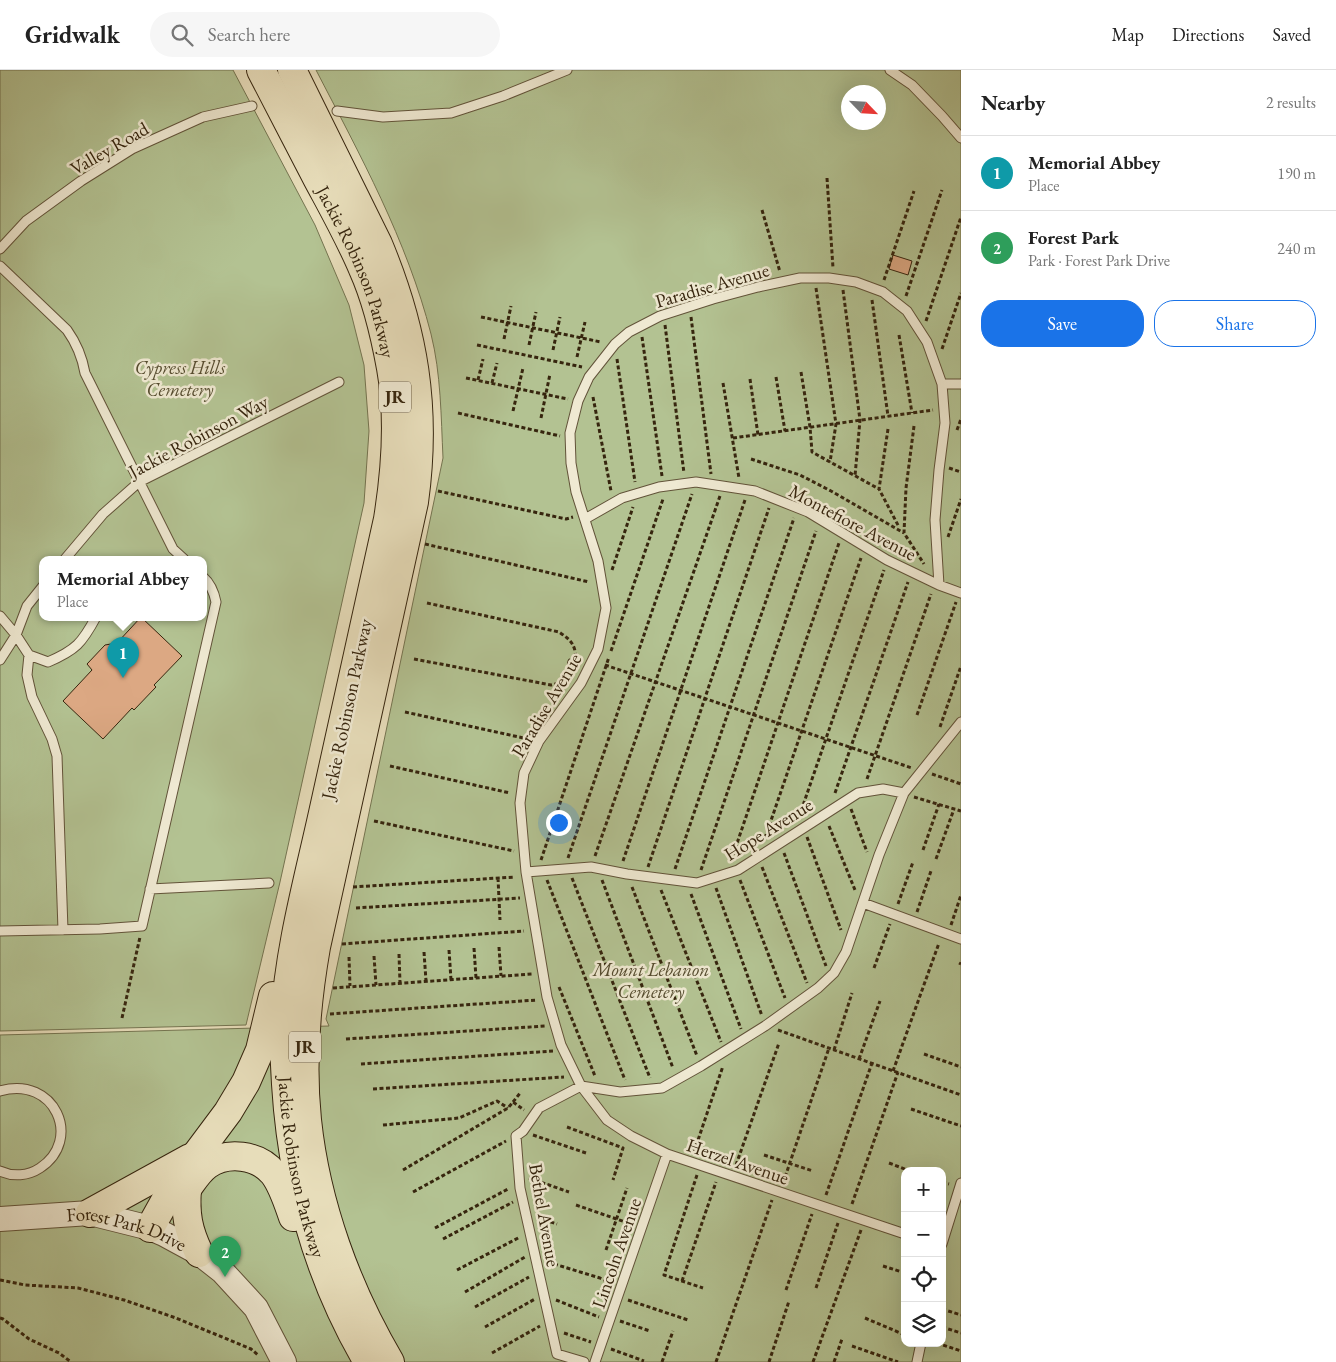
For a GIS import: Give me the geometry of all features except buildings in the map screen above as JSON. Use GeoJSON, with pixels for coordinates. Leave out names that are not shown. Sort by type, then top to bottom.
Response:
{"type":"FeatureCollection","features":[{"type":"Feature","properties":{"kind":"highway","name":"Jackie Robinson Parkway"},"geometry":{"type":"LineString","coordinates":[[261,70],[338,216],[364,270],[380,318],[390,360],[394,393],[396,420],[395,469],[388,519],[291,963],[284,1020],[287,1108],[301,1193],[325,1273],[347,1326],[368,1362]]}},
{"type":"Feature","properties":{"kind":"highway","name":"Jackie Robinson Parkway"},"geometry":{"type":"LineString","coordinates":[[292,70],[388,268],[410,338],[419,413],[419,455],[414,502],[316,947],[307,1005],[306,1035],[307,1121],[318,1180],[332,1234],[342,1263],[366,1318],[390,1362]]}},
{"type":"Feature","properties":{"kind":"highway"},"geometry":{"type":"LineString","coordinates":[[157,1231],[166,1199],[195,1154],[228,1112],[253,1068],[266,1030],[275,986],[303,907]]}},
{"type":"Feature","properties":{"kind":"highway"},"geometry":{"type":"LineString","coordinates":[[90,1213],[195,1154]]}},
{"type":"Feature","properties":{"kind":"highway"},"geometry":{"type":"LineString","coordinates":[[157,1231],[205,1167],[218,1160],[242,1156],[269,1168],[279,1182],[297,1227],[325,1273]]}},
{"type":"Feature","properties":{"kind":"highway"},"geometry":{"type":"LineString","coordinates":[[187,1189],[187,1219],[198,1253]]}},
{"type":"Feature","properties":{"kind":"street","name":"Forest Park Drive"},"geometry":{"type":"LineString","coordinates":[[0,1219],[90,1213],[157,1231],[198,1253],[222,1271],[256,1308],[284,1362]]}},
{"type":"Feature","properties":{"kind":"lane"},"geometry":{"type":"LineString","coordinates":[[337,111],[383,117],[451,113],[503,96],[567,70]]}},
{"type":"Feature","properties":{"kind":"lane"},"geometry":{"type":"LineString","coordinates":[[890,70],[912,85],[961,138]]}},
{"type":"Feature","properties":{"kind":"lane","name":"Valley Road"},"geometry":{"type":"LineString","coordinates":[[0,249],[26,221],[81,181],[132,149],[204,117],[252,106]]}},
{"type":"Feature","properties":{"kind":"lane"},"geometry":{"type":"LineString","coordinates":[[0,266],[67,330],[76,342],[85,373],[173,549],[181,556]]}},
{"type":"Feature","properties":{"kind":"lane","name":"Paradise Avenue"},"geometry":{"type":"LineString","coordinates":[[581,1086],[564,1051],[547,999],[530,898],[520,803],[524,773],[539,741],[581,683],[598,649],[606,608],[598,561],[576,492],[570,438],[578,401],[592,373],[615,344],[629,332],[664,315],[689,306],[758,287],[800,278],[837,279],[856,282],[881,291],[907,312],[922,334],[927,342],[942,384],[945,424],[935,520],[937,584]]}},
{"type":"Feature","properties":{"kind":"lane","name":"Jackie Robinson Way"},"geometry":{"type":"LineString","coordinates":[[68,556],[103,514],[139,482],[339,382]]}},
{"type":"Feature","properties":{"kind":"lane"},"geometry":{"type":"LineString","coordinates":[[942,384],[961,384]]}},
{"type":"Feature","properties":{"kind":"lane","name":"Montefiore Avenue"},"geometry":{"type":"LineString","coordinates":[[584,516],[637,494],[665,486],[696,482],[744,489],[798,508],[820,519],[887,560],[960,593]]}},
{"type":"Feature","properties":{"kind":"lane"},"geometry":{"type":"LineString","coordinates":[[0,931],[142,926],[216,602],[214,591],[207,580]]}},
{"type":"Feature","properties":{"kind":"lane"},"geometry":{"type":"LineString","coordinates":[[0,660],[16,635],[26,606],[39,591]]}},
{"type":"Feature","properties":{"kind":"lane"},"geometry":{"type":"LineString","coordinates":[[0,616],[16,635],[29,655],[48,662],[68,653],[86,636],[94,621]]}},
{"type":"Feature","properties":{"kind":"lane"},"geometry":{"type":"LineString","coordinates":[[29,655],[27,675],[32,697],[52,738],[57,756],[63,930]]}},
{"type":"Feature","properties":{"kind":"lane"},"geometry":{"type":"LineString","coordinates":[[519,1134],[539,1108],[581,1086],[620,1092],[662,1088],[765,1026],[830,977],[834,973],[847,947],[904,793],[961,722]]}},
{"type":"Feature","properties":{"kind":"lane","name":"Hope Avenue"},"geometry":{"type":"LineString","coordinates":[[527,874],[567,868],[594,868],[623,874],[697,883],[737,870],[847,799],[863,792],[883,788],[904,793]]}},
{"type":"Feature","properties":{"kind":"lane"},"geometry":{"type":"LineString","coordinates":[[150,889],[269,883]]}},
{"type":"Feature","properties":{"kind":"lane"},"geometry":{"type":"LineString","coordinates":[[862,905],[961,939]]}},
{"type":"Feature","properties":{"kind":"lane","name":"Herzel Avenue"},"geometry":{"type":"LineString","coordinates":[[581,1086],[607,1120],[631,1136],[667,1154],[901,1233]]}},
{"type":"Feature","properties":{"kind":"lane"},"geometry":{"type":"LineString","coordinates":[[0,1091],[14,1088],[27,1089],[40,1094],[58,1114],[61,1128],[60,1141],[55,1154],[46,1164],[34,1172],[21,1175],[7,1174],[0,1171]]}},
{"type":"Feature","properties":{"kind":"lane","name":"Bethel Avenue"},"geometry":{"type":"LineString","coordinates":[[519,1134],[522,1197],[557,1354],[584,1362]]}},
{"type":"Feature","properties":{"kind":"lane","name":"Lincoln Avenue"},"geometry":{"type":"LineString","coordinates":[[595,1362],[667,1154]]}},
{"type":"Feature","properties":{"kind":"lane"},"geometry":{"type":"LineString","coordinates":[[946,1235],[957,1210],[961,1183]]}},
{"type":"Feature","properties":{"kind":"lane"},"geometry":{"type":"LineString","coordinates":[[917,1362],[920,1347]]}},
{"type":"Feature","properties":{"kind":"path"},"geometry":{"type":"LineString","coordinates":[[827,178],[837,279],[860,420],[855,476]]}},
{"type":"Feature","properties":{"kind":"path"},"geometry":{"type":"LineString","coordinates":[[902,307],[942,190]]}},
{"type":"Feature","properties":{"kind":"path"},"geometry":{"type":"LineString","coordinates":[[881,291],[914,191]]}},
{"type":"Feature","properties":{"kind":"path"},"geometry":{"type":"LineString","coordinates":[[762,210],[783,282]]}},
{"type":"Feature","properties":{"kind":"path"},"geometry":{"type":"LineString","coordinates":[[922,334],[961,217]]}},
{"type":"Feature","properties":{"kind":"path"},"geometry":{"type":"LineString","coordinates":[[814,278],[836,424],[830,462]]}},
{"type":"Feature","properties":{"kind":"path"},"geometry":{"type":"LineString","coordinates":[[870,287],[888,416]]}},
{"type":"Feature","properties":{"kind":"path"},"geometry":{"type":"LineString","coordinates":[[936,366],[961,293]]}},
{"type":"Feature","properties":{"kind":"path"},"geometry":{"type":"LineString","coordinates":[[504,339],[511,306]]}},
{"type":"Feature","properties":{"kind":"path"},"geometry":{"type":"LineString","coordinates":[[689,306],[713,484]]}},
{"type":"Feature","properties":{"kind":"path"},"geometry":{"type":"LineString","coordinates":[[529,344],[536,312]]}},
{"type":"Feature","properties":{"kind":"path"},"geometry":{"type":"LineString","coordinates":[[664,315],[685,483]]}},
{"type":"Feature","properties":{"kind":"path"},"geometry":{"type":"LineString","coordinates":[[481,317],[556,334],[615,344],[637,494],[604,594]]}},
{"type":"Feature","properties":{"kind":"path"},"geometry":{"type":"LineString","coordinates":[[553,350],[560,317]]}},
{"type":"Feature","properties":{"kind":"path"},"geometry":{"type":"LineString","coordinates":[[577,357],[585,322]]}},
{"type":"Feature","properties":{"kind":"path"},"geometry":{"type":"LineString","coordinates":[[629,1091],[540,871],[665,486],[641,326]]}},
{"type":"Feature","properties":{"kind":"path"},"geometry":{"type":"LineString","coordinates":[[899,335],[912,413]]}},
{"type":"Feature","properties":{"kind":"path"},"geometry":{"type":"LineString","coordinates":[[476,345],[592,373],[614,503]]}},
{"type":"Feature","properties":{"kind":"path"},"geometry":{"type":"LineString","coordinates":[[478,380],[483,359]]}},
{"type":"Feature","properties":{"kind":"path"},"geometry":{"type":"LineString","coordinates":[[492,383],[497,363]]}},
{"type":"Feature","properties":{"kind":"path"},"geometry":{"type":"LineString","coordinates":[[513,411],[523,368]]}},
{"type":"Feature","properties":{"kind":"path"},"geometry":{"type":"LineString","coordinates":[[801,372],[812,452],[880,489]]}},
{"type":"Feature","properties":{"kind":"path"},"geometry":{"type":"LineString","coordinates":[[541,418],[550,374]]}},
{"type":"Feature","properties":{"kind":"path"},"geometry":{"type":"LineString","coordinates":[[776,377],[785,431]]}},
{"type":"Feature","properties":{"kind":"path"},"geometry":{"type":"LineString","coordinates":[[466,378],[578,401]]}},
{"type":"Feature","properties":{"kind":"path"},"geometry":{"type":"LineString","coordinates":[[750,379],[758,435]]}},
{"type":"Feature","properties":{"kind":"path"},"geometry":{"type":"LineString","coordinates":[[701,1066],[623,874],[744,489],[724,383]]}},
{"type":"Feature","properties":{"kind":"path"},"geometry":{"type":"LineString","coordinates":[[733,438],[944,408]]}},
{"type":"Feature","properties":{"kind":"path"},"geometry":{"type":"LineString","coordinates":[[458,413],[570,438]]}},
{"type":"Feature","properties":{"kind":"path"},"geometry":{"type":"LineString","coordinates":[[957,431],[961,419]]}},
{"type":"Feature","properties":{"kind":"path"},"geometry":{"type":"LineString","coordinates":[[904,533],[906,488],[914,426]]}},
{"type":"Feature","properties":{"kind":"path"},"geometry":{"type":"LineString","coordinates":[[888,429],[880,489],[898,529]]}},
{"type":"Feature","properties":{"kind":"path"},"geometry":{"type":"LineString","coordinates":[[752,459],[800,475],[898,529],[904,533],[920,559]]}},
{"type":"Feature","properties":{"kind":"path"},"geometry":{"type":"LineString","coordinates":[[654,1089],[567,868],[696,482]]}},
{"type":"Feature","properties":{"kind":"path"},"geometry":{"type":"LineString","coordinates":[[677,1080],[594,868],[654,682],[723,486]]}},
{"type":"Feature","properties":{"kind":"path"},"geometry":{"type":"LineString","coordinates":[[438,491],[566,518],[584,516]]}},
{"type":"Feature","properties":{"kind":"path"},"geometry":{"type":"LineString","coordinates":[[645,876],[772,498]]}},
{"type":"Feature","properties":{"kind":"path"},"geometry":{"type":"LineString","coordinates":[[672,880],[798,508]]}},
{"type":"Feature","properties":{"kind":"path"},"geometry":{"type":"LineString","coordinates":[[697,883],[820,519]]}},
{"type":"Feature","properties":{"kind":"path"},"geometry":{"type":"LineString","coordinates":[[898,529],[904,527]]}},
{"type":"Feature","properties":{"kind":"path"},"geometry":{"type":"LineString","coordinates":[[727,874],[842,532]]}},
{"type":"Feature","properties":{"kind":"path"},"geometry":{"type":"LineString","coordinates":[[425,544],[602,584]]}},
{"type":"Feature","properties":{"kind":"path"},"geometry":{"type":"LineString","coordinates":[[811,992],[758,857],[865,546]]}},
{"type":"Feature","properties":{"kind":"path"},"geometry":{"type":"LineString","coordinates":[[794,833],[887,560]]}},
{"type":"Feature","properties":{"kind":"path"},"geometry":{"type":"LineString","coordinates":[[862,905],[827,812],[912,572]]}},
{"type":"Feature","properties":{"kind":"path"},"geometry":{"type":"LineString","coordinates":[[863,792],[937,584]]}},
{"type":"Feature","properties":{"kind":"path"},"geometry":{"type":"LineString","coordinates":[[917,715],[960,593]]}},
{"type":"Feature","properties":{"kind":"path"},"geometry":{"type":"LineString","coordinates":[[414,659],[552,685],[563,682],[570,676],[577,665],[574,648],[569,638],[559,632],[427,603]]}},
{"type":"Feature","properties":{"kind":"path"},"geometry":{"type":"LineString","coordinates":[[590,665],[574,668],[569,666],[568,662],[572,659],[590,665],[606,666],[961,784]]}},
{"type":"Feature","properties":{"kind":"path"},"geometry":{"type":"LineString","coordinates":[[940,728],[961,666]]}},
{"type":"Feature","properties":{"kind":"path"},"geometry":{"type":"LineString","coordinates":[[405,712],[539,741]]}},
{"type":"Feature","properties":{"kind":"path"},"geometry":{"type":"LineString","coordinates":[[390,766],[521,796]]}},
{"type":"Feature","properties":{"kind":"path"},"geometry":{"type":"LineString","coordinates":[[904,793],[961,811]]}},
{"type":"Feature","properties":{"kind":"path"},"geometry":{"type":"LineString","coordinates":[[847,799],[874,871]]}},
{"type":"Feature","properties":{"kind":"path"},"geometry":{"type":"LineString","coordinates":[[923,850],[939,804]]}},
{"type":"Feature","properties":{"kind":"path"},"geometry":{"type":"LineString","coordinates":[[936,859],[954,809]]}},
{"type":"Feature","properties":{"kind":"path"},"geometry":{"type":"LineString","coordinates":[[374,821],[525,854]]}},
{"type":"Feature","properties":{"kind":"path"},"geometry":{"type":"LineString","coordinates":[[804,827],[847,947]]}},
{"type":"Feature","properties":{"kind":"path"},"geometry":{"type":"LineString","coordinates":[[780,843],[830,977]]}},
{"type":"Feature","properties":{"kind":"path"},"geometry":{"type":"LineString","coordinates":[[737,870],[789,1008]]}},
{"type":"Feature","properties":{"kind":"path"},"geometry":{"type":"LineString","coordinates":[[913,922],[932,871]]}},
{"type":"Feature","properties":{"kind":"path"},"geometry":{"type":"LineString","coordinates":[[354,888],[498,878],[527,874]]}},
{"type":"Feature","properties":{"kind":"path"},"geometry":{"type":"LineString","coordinates":[[657,877],[727,1050],[691,1162]]}},
{"type":"Feature","properties":{"kind":"path"},"geometry":{"type":"LineString","coordinates":[[498,878],[500,920]]}},
{"type":"Feature","properties":{"kind":"path"},"geometry":{"type":"LineString","coordinates":[[712,878],[765,1026],[961,1095]]}},
{"type":"Feature","properties":{"kind":"path"},"geometry":{"type":"LineString","coordinates":[[686,882],[745,1039]]}},
{"type":"Feature","properties":{"kind":"path"},"geometry":{"type":"LineString","coordinates":[[893,1071],[961,895]]}},
{"type":"Feature","properties":{"kind":"path"},"geometry":{"type":"LineString","coordinates":[[356,908],[530,898]]}},
{"type":"Feature","properties":{"kind":"path"},"geometry":{"type":"LineString","coordinates":[[122,1018],[142,926]]}},
{"type":"Feature","properties":{"kind":"path"},"geometry":{"type":"LineString","coordinates":[[342,944],[535,930]]}},
{"type":"Feature","properties":{"kind":"path"},"geometry":{"type":"LineString","coordinates":[[499,947],[501,976]]}},
{"type":"Feature","properties":{"kind":"path"},"geometry":{"type":"LineString","coordinates":[[474,948],[476,978]]}},
{"type":"Feature","properties":{"kind":"path"},"geometry":{"type":"LineString","coordinates":[[449,950],[451,980]]}},
{"type":"Feature","properties":{"kind":"path"},"geometry":{"type":"LineString","coordinates":[[424,952],[426,982]]}},
{"type":"Feature","properties":{"kind":"path"},"geometry":{"type":"LineString","coordinates":[[399,954],[400,983]]}},
{"type":"Feature","properties":{"kind":"path"},"geometry":{"type":"LineString","coordinates":[[374,956],[376,985]]}},
{"type":"Feature","properties":{"kind":"path"},"geometry":{"type":"LineString","coordinates":[[349,957],[350,986]]}},
{"type":"Feature","properties":{"kind":"path"},"geometry":{"type":"LineString","coordinates":[[333,988],[542,974]]}},
{"type":"Feature","properties":{"kind":"path"},"geometry":{"type":"LineString","coordinates":[[558,984],[601,1089]]}},
{"type":"Feature","properties":{"kind":"path"},"geometry":{"type":"LineString","coordinates":[[716,1362],[852,993]]}},
{"type":"Feature","properties":{"kind":"path"},"geometry":{"type":"LineString","coordinates":[[330,1014],[547,999]]}},
{"type":"Feature","properties":{"kind":"path"},"geometry":{"type":"LineString","coordinates":[[859,1059],[880,1001]]}},
{"type":"Feature","properties":{"kind":"path"},"geometry":{"type":"LineString","coordinates":[[346,1039],[555,1025]]}},
{"type":"Feature","properties":{"kind":"path"},"geometry":{"type":"LineString","coordinates":[[732,1176],[779,1043]]}},
{"type":"Feature","properties":{"kind":"path"},"geometry":{"type":"LineString","coordinates":[[361,1064],[564,1051]]}},
{"type":"Feature","properties":{"kind":"path"},"geometry":{"type":"LineString","coordinates":[[924,1054],[961,1066]]}},
{"type":"Feature","properties":{"kind":"path"},"geometry":{"type":"LineString","coordinates":[[786,1290],[872,1063]]}},
{"type":"Feature","properties":{"kind":"path"},"geometry":{"type":"LineString","coordinates":[[816,1288],[898,1072]]}},
{"type":"Feature","properties":{"kind":"path"},"geometry":{"type":"LineString","coordinates":[[373,1089],[576,1077]]}},
{"type":"Feature","properties":{"kind":"path"},"geometry":{"type":"LineString","coordinates":[[403,1170],[508,1108],[521,1092]]}},
{"type":"Feature","properties":{"kind":"path"},"geometry":{"type":"LineString","coordinates":[[384,1125],[459,1118],[496,1101],[508,1108]]}},
{"type":"Feature","properties":{"kind":"path"},"geometry":{"type":"LineString","coordinates":[[513,1102],[533,1117]]}},
{"type":"Feature","properties":{"kind":"path"},"geometry":{"type":"LineString","coordinates":[[911,1109],[961,1126]]}},
{"type":"Feature","properties":{"kind":"path"},"geometry":{"type":"LineString","coordinates":[[567,1127],[623,1148],[613,1180]]}},
{"type":"Feature","properties":{"kind":"path"},"geometry":{"type":"LineString","coordinates":[[413,1192],[519,1134],[586,1153]]}},
{"type":"Feature","properties":{"kind":"path"},"geometry":{"type":"LineString","coordinates":[[764,1155],[813,1171]]}},
{"type":"Feature","properties":{"kind":"path"},"geometry":{"type":"LineString","coordinates":[[889,1163],[901,1168]]}},
{"type":"Feature","properties":{"kind":"path"},"geometry":{"type":"LineString","coordinates":[[700,1165],[664,1275],[703,1288]]}},
{"type":"Feature","properties":{"kind":"path"},"geometry":{"type":"LineString","coordinates":[[682,1281],[720,1172]]}},
{"type":"Feature","properties":{"kind":"path"},"geometry":{"type":"LineString","coordinates":[[435,1228],[520,1179],[568,1192]]}},
{"type":"Feature","properties":{"kind":"path"},"geometry":{"type":"LineString","coordinates":[[606,1250],[627,1188]]}},
{"type":"Feature","properties":{"kind":"path"},"geometry":{"type":"LineString","coordinates":[[443,1239],[522,1197]]}},
{"type":"Feature","properties":{"kind":"path"},"geometry":{"type":"LineString","coordinates":[[576,1205],[642,1228]]}},
{"type":"Feature","properties":{"kind":"path"},"geometry":{"type":"LineString","coordinates":[[526,1214],[557,1224]]}},
{"type":"Feature","properties":{"kind":"path"},"geometry":{"type":"LineString","coordinates":[[813,1362],[864,1220]]}},
{"type":"Feature","properties":{"kind":"path"},"geometry":{"type":"LineString","coordinates":[[457,1270],[530,1232]]}},
{"type":"Feature","properties":{"kind":"path"},"geometry":{"type":"LineString","coordinates":[[465,1292],[534,1252]]}},
{"type":"Feature","properties":{"kind":"path"},"geometry":{"type":"LineString","coordinates":[[554,1264],[600,1278],[621,1287]]}},
{"type":"Feature","properties":{"kind":"path"},"geometry":{"type":"LineString","coordinates":[[883,1266],[901,1272]]}},
{"type":"Feature","properties":{"kind":"path"},"geometry":{"type":"LineString","coordinates":[[475,1306],[539,1272]]}},
{"type":"Feature","properties":{"kind":"path"},"geometry":{"type":"LineString","coordinates":[[0,1280],[34,1286],[78,1288],[151,1308],[251,1349],[263,1362]]}},
{"type":"Feature","properties":{"kind":"path"},"geometry":{"type":"LineString","coordinates":[[485,1327],[543,1294],[610,1319],[650,1331]]}},
{"type":"Feature","properties":{"kind":"path"},"geometry":{"type":"LineString","coordinates":[[618,1296],[688,1320]]}},
{"type":"Feature","properties":{"kind":"path"},"geometry":{"type":"LineString","coordinates":[[768,1362],[789,1300]]}},
{"type":"Feature","properties":{"kind":"path"},"geometry":{"type":"LineString","coordinates":[[946,1310],[961,1315]]}},
{"type":"Feature","properties":{"kind":"path"},"geometry":{"type":"LineString","coordinates":[[0,1318],[29,1340],[59,1353],[71,1362]]}},
{"type":"Feature","properties":{"kind":"path"},"geometry":{"type":"LineString","coordinates":[[865,1318],[901,1333]]}},
{"type":"Feature","properties":{"kind":"path"},"geometry":{"type":"LineString","coordinates":[[492,1353],[550,1325],[600,1346],[644,1361]]}},
{"type":"Feature","properties":{"kind":"path"},"geometry":{"type":"LineString","coordinates":[[946,1328],[961,1333]]}},
{"type":"Feature","properties":{"kind":"path"},"geometry":{"type":"LineString","coordinates":[[662,1362],[673,1331]]}},
{"type":"Feature","properties":{"kind":"path"},"geometry":{"type":"LineString","coordinates":[[834,1362],[842,1339]]}},
{"type":"Feature","properties":{"kind":"path"},"geometry":{"type":"LineString","coordinates":[[852,1346],[898,1362]]}},
{"type":"Feature","properties":{"kind":"path"},"geometry":{"type":"LineString","coordinates":[[946,1346],[961,1351]]}},
{"type":"Feature","properties":{"kind":"green space","name":"Cypress Hills Cemetery"},"geometry":{"type":"Polygon","coordinates":[[[0,70],[233,70],[315,225],[349,305],[364,365],[369,431],[364,503],[280,882],[246,1025],[0,1031],[0,70]]]}},
{"type":"Feature","properties":{"kind":"green space","name":"Mount Lebanon Cemetery"},"geometry":{"type":"Polygon","coordinates":[[[316,70],[961,70],[961,1362],[0,1362],[0,1035],[329,1026],[326,1019],[443,458],[437,364],[431,334],[409,265],[396,232],[316,70]]]}},
{"type":"Feature","properties":{"kind":"place","name":"Memorial Abbey"},"geometry":{"type":"Point","coordinates":[123,678]}},
{"type":"Feature","properties":{"kind":"place","name":"Forest Park"},"geometry":{"type":"Point","coordinates":[225,1277]}}]}
